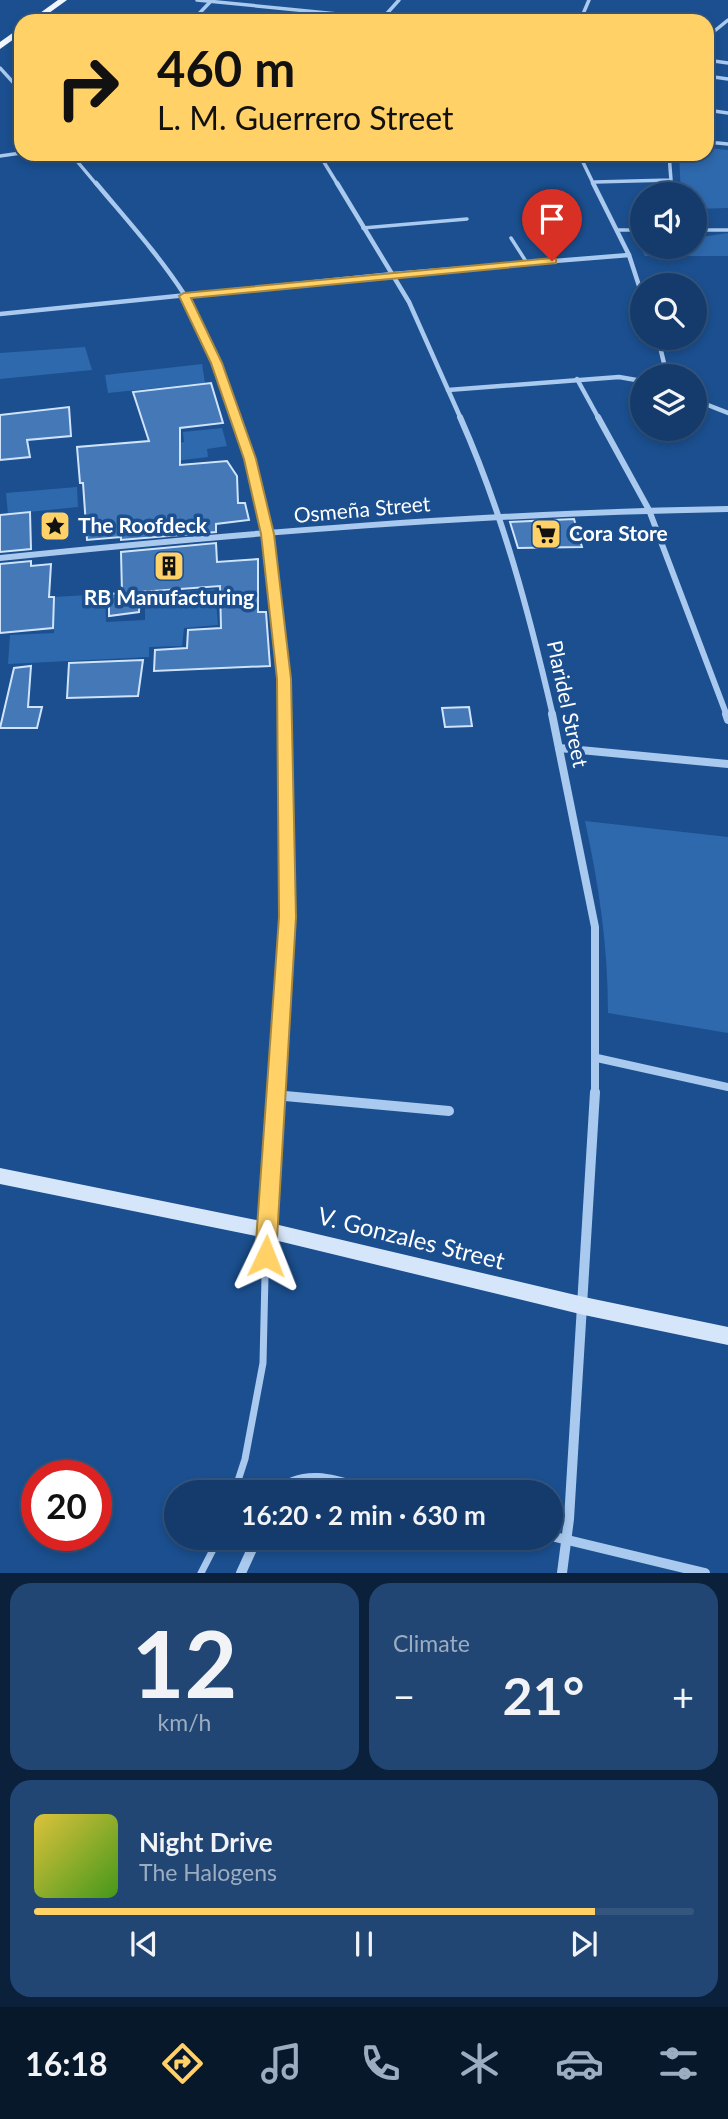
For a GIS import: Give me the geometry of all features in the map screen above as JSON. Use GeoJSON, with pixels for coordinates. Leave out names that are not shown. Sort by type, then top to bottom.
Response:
{"type":"FeatureCollection","features":[{"type":"Feature","properties":{"kind":"main road"},"geometry":{"type":"LineString","coordinates":[[43,14],[63,0]]}},
{"type":"Feature","properties":{"kind":"main road"},"geometry":{"type":"LineString","coordinates":[[0,46],[14,35]]}},
{"type":"Feature","properties":{"kind":"street"},"geometry":{"type":"LineString","coordinates":[[197,0],[328,14]]}},
{"type":"Feature","properties":{"kind":"street"},"geometry":{"type":"LineString","coordinates":[[387,14],[399,0]]}},
{"type":"Feature","properties":{"kind":"street"},"geometry":{"type":"LineString","coordinates":[[198,14],[212,1]]}},
{"type":"Feature","properties":{"kind":"street"},"geometry":{"type":"LineString","coordinates":[[714,31],[728,20]]}},
{"type":"Feature","properties":{"kind":"street"},"geometry":{"type":"LineString","coordinates":[[0,68],[14,83]]}},
{"type":"Feature","properties":{"kind":"street"},"geometry":{"type":"LineString","coordinates":[[77,161],[151,248],[184,296],[217,363],[234,411],[250,459],[267,534],[284,679],[287,917],[266,1230]]}},
{"type":"Feature","properties":{"kind":"street","name":"Plaridel Street"},"geometry":{"type":"LineString","coordinates":[[324,161],[409,302],[499,515],[528,608],[595,928],[597,1058],[584,1306],[567,1539],[562,1573]]}},
{"type":"Feature","properties":{"kind":"street"},"geometry":{"type":"LineString","coordinates":[[583,161],[629,255],[635,273]]}},
{"type":"Feature","properties":{"kind":"street"},"geometry":{"type":"LineString","coordinates":[[595,182],[671,180],[670,161]]}},
{"type":"Feature","properties":{"kind":"street"},"geometry":{"type":"LineString","coordinates":[[0,314],[393,274],[629,255]]}},
{"type":"Feature","properties":{"kind":"street"},"geometry":{"type":"LineString","coordinates":[[577,379],[649,509],[728,720]]}},
{"type":"Feature","properties":{"kind":"street"},"geometry":{"type":"LineString","coordinates":[[448,390],[577,379],[630,379]]}},
{"type":"Feature","properties":{"kind":"street"},"geometry":{"type":"LineString","coordinates":[[707,404],[728,412]]}},
{"type":"Feature","properties":{"kind":"street","name":"Osmeña Street"},"geometry":{"type":"LineString","coordinates":[[0,558],[499,515],[728,509]]}},
{"type":"Feature","properties":{"kind":"street"},"geometry":{"type":"LineString","coordinates":[[559,748],[728,764]]}},
{"type":"Feature","properties":{"kind":"street"},"geometry":{"type":"LineString","coordinates":[[597,1058],[728,1087]]}},
{"type":"Feature","properties":{"kind":"street"},"geometry":{"type":"LineString","coordinates":[[274,1095],[449,1111]]}},
{"type":"Feature","properties":{"kind":"street","name":"V. Gonzales Street"},"geometry":{"type":"LineString","coordinates":[[0,1176],[266,1230],[584,1306],[728,1336]]}},
{"type":"Feature","properties":{"kind":"street"},"geometry":{"type":"LineString","coordinates":[[290,1480],[296,1476],[324,1480]]}},
{"type":"Feature","properties":{"kind":"street"},"geometry":{"type":"LineString","coordinates":[[563,1538],[705,1573]]}},
{"type":"Feature","properties":{"kind":"street"},"geometry":{"type":"LineString","coordinates":[[241,1573],[252,1550]]}},
{"type":"Feature","properties":{"kind":"lane"},"geometry":{"type":"LineString","coordinates":[[363,229],[467,219]]}},
{"type":"Feature","properties":{"kind":"lane"},"geometry":{"type":"LineString","coordinates":[[617,230],[630,230]]}},
{"type":"Feature","properties":{"kind":"lane"},"geometry":{"type":"LineString","coordinates":[[707,230],[728,230]]}},
{"type":"Feature","properties":{"kind":"lane"},"geometry":{"type":"LineString","coordinates":[[511,238],[527,263]]}},
{"type":"Feature","properties":{"kind":"lane"},"geometry":{"type":"LineString","coordinates":[[238,1480],[245,1459],[263,1363],[266,1230]]}},
{"type":"Feature","properties":{"kind":"lane"},"geometry":{"type":"LineString","coordinates":[[201,1573],[213,1550]]}},
{"type":"Feature","properties":{"kind":"shaded area"},"geometry":{"type":"Polygon","coordinates":[[[714,149],[728,150],[728,208],[707,209],[707,182],[680,182],[679,161],[714,161],[714,149]]]}},
{"type":"Feature","properties":{"kind":"shaded area"},"geometry":{"type":"Polygon","coordinates":[[[728,233],[728,256],[707,256],[707,236],[728,233]]]}},
{"type":"Feature","properties":{"kind":"shaded area"},"geometry":{"type":"Polygon","coordinates":[[[85,347],[92,370],[0,379],[0,353],[85,347]]]}},
{"type":"Feature","properties":{"kind":"shaded area"},"geometry":{"type":"Polygon","coordinates":[[[202,364],[205,383],[108,393],[105,375],[202,364]]]}},
{"type":"Feature","properties":{"kind":"shaded area"},"geometry":{"type":"Polygon","coordinates":[[[222,428],[227,446],[207,449],[208,457],[175,461],[173,444],[184,442],[183,432],[222,428]]]}},
{"type":"Feature","properties":{"kind":"shaded area"},"geometry":{"type":"Polygon","coordinates":[[[77,487],[78,507],[8,514],[6,493],[77,487]]]}},
{"type":"Feature","properties":{"kind":"shaded area"},"geometry":{"type":"Polygon","coordinates":[[[215,589],[218,625],[184,628],[182,646],[149,647],[149,657],[8,664],[10,635],[54,633],[54,597],[105,594],[106,622],[145,620],[145,594],[215,589]]]}},
{"type":"Feature","properties":{"kind":"shaded area"},"geometry":{"type":"Polygon","coordinates":[[[585,821],[728,837],[728,1033],[608,1013],[602,916],[585,821]]]}},
{"type":"Feature","properties":{"kind":"building"},"geometry":{"type":"Polygon","coordinates":[[[211,383],[223,423],[180,428],[180,465],[227,461],[237,476],[238,503],[245,503],[249,520],[216,524],[216,532],[121,540],[121,537],[87,540],[83,483],[80,483],[77,447],[149,441],[133,392],[211,383]]]}},
{"type":"Feature","properties":{"kind":"building"},"geometry":{"type":"Polygon","coordinates":[[[69,407],[71,436],[27,440],[30,457],[0,460],[0,415],[69,407]]]}},
{"type":"Feature","properties":{"kind":"building"},"geometry":{"type":"Polygon","coordinates":[[[30,512],[31,549],[0,552],[0,515],[30,512]]]}},
{"type":"Feature","properties":{"kind":"building","name":"Cora Store"},"geometry":{"type":"Polygon","coordinates":[[[574,519],[582,547],[518,548],[510,522],[574,519]]]}},
{"type":"Feature","properties":{"kind":"building"},"geometry":{"type":"Polygon","coordinates":[[[216,543],[217,562],[258,559],[258,612],[266,612],[270,666],[154,671],[155,650],[187,648],[188,630],[221,628],[220,586],[140,592],[139,612],[109,616],[109,594],[122,593],[121,552],[216,543]]]}},
{"type":"Feature","properties":{"kind":"building"},"geometry":{"type":"Polygon","coordinates":[[[31,561],[31,566],[51,564],[49,597],[54,597],[53,628],[0,633],[0,564],[31,561]]]}},
{"type":"Feature","properties":{"kind":"building"},"geometry":{"type":"Polygon","coordinates":[[[143,660],[138,696],[67,698],[69,663],[143,660]]]}},
{"type":"Feature","properties":{"kind":"building"},"geometry":{"type":"Polygon","coordinates":[[[31,666],[28,707],[42,707],[37,728],[0,728],[14,668],[31,666]]]}},
{"type":"Feature","properties":{"kind":"building"},"geometry":{"type":"Polygon","coordinates":[[[469,707],[472,726],[445,727],[442,708],[469,707]]]}},
{"type":"Feature","properties":{"kind":"place","name":"The Roofdeck"},"geometry":{"type":"Point","coordinates":[55,526]}},
{"type":"Feature","properties":{"kind":"place","name":"Cora Store"},"geometry":{"type":"Point","coordinates":[546,534]}},
{"type":"Feature","properties":{"kind":"place","name":"RB Manufacturing"},"geometry":{"type":"Point","coordinates":[169,566]}},
{"type":"Feature","properties":{"kind":"route"},"geometry":{"type":"LineString","coordinates":[[266,1256],[287,917],[284,679],[267,534],[250,459],[217,363],[184,296],[393,274],[552,261]]}}]}
